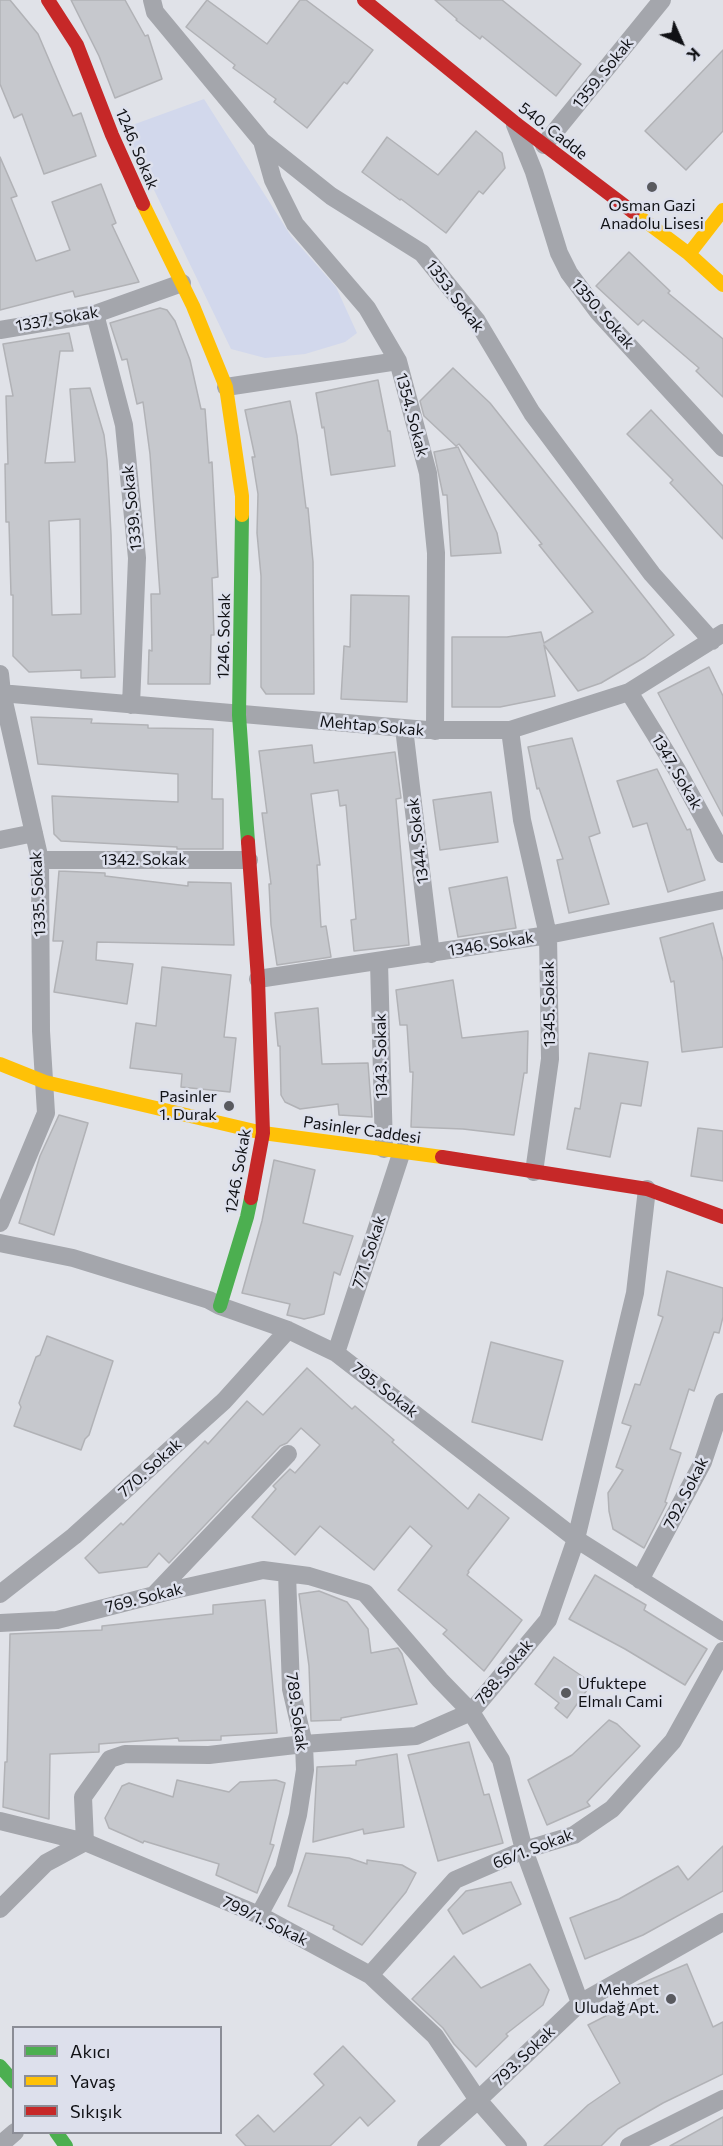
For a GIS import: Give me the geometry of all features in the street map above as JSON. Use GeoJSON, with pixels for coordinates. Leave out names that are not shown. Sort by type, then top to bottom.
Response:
{"type":"FeatureCollection","features":[{"type":"Feature","properties":{"kind":"street","name":"1246. Sokak"},"geometry":{"type":"LineString","coordinates":[[48,0],[77,45],[112,135],[182,283],[226,387],[242,496],[239,715],[258,979],[263,1133],[247,1217],[220,1306]]}},
{"type":"Feature","properties":{"kind":"street","name":"1353. Sokak"},"geometry":{"type":"LineString","coordinates":[[152,0],[154,12],[262,141],[331,196],[422,253],[477,321],[532,413],[652,574],[718,637]]}},
{"type":"Feature","properties":{"kind":"street","name":"540. Cadde"},"geometry":{"type":"LineString","coordinates":[[364,0],[544,146],[688,254],[723,285]]}},
{"type":"Feature","properties":{"kind":"street","name":"1359. Sokak"},"geometry":{"type":"LineString","coordinates":[[544,146],[662,0]]}},
{"type":"Feature","properties":{"kind":"street","name":"1350. Sokak"},"geometry":{"type":"LineString","coordinates":[[514,122],[534,172],[559,253],[569,273],[598,312],[723,447]]}},
{"type":"Feature","properties":{"kind":"street","name":"1354. Sokak"},"geometry":{"type":"LineString","coordinates":[[262,141],[273,180],[295,224],[367,308],[398,361],[428,473],[436,554],[435,731]]}},
{"type":"Feature","properties":{"kind":"street"},"geometry":{"type":"LineString","coordinates":[[688,254],[723,210]]}},
{"type":"Feature","properties":{"kind":"street","name":"1337. Sokak"},"geometry":{"type":"LineString","coordinates":[[0,330],[95,314],[182,283]]}},
{"type":"Feature","properties":{"kind":"street","name":"1339. Sokak"},"geometry":{"type":"LineString","coordinates":[[95,314],[124,425],[138,558],[131,705]]}},
{"type":"Feature","properties":{"kind":"street"},"geometry":{"type":"LineString","coordinates":[[226,387],[398,361]]}},
{"type":"Feature","properties":{"kind":"street","name":"Mehtap Sokak"},"geometry":{"type":"LineString","coordinates":[[1,693],[435,731],[510,730],[629,692],[718,637]]}},
{"type":"Feature","properties":{"kind":"street","name":"1335. Sokak"},"geometry":{"type":"LineString","coordinates":[[0,674],[1,693],[40,860],[41,1031],[46,1113],[0,1223]]}},
{"type":"Feature","properties":{"kind":"street","name":"1347. Sokak"},"geometry":{"type":"LineString","coordinates":[[629,692],[677,770],[723,854]]}},
{"type":"Feature","properties":{"kind":"street","name":"1344. Sokak"},"geometry":{"type":"LineString","coordinates":[[404,728],[431,954]]}},
{"type":"Feature","properties":{"kind":"street","name":"1345. Sokak"},"geometry":{"type":"LineString","coordinates":[[510,730],[522,820],[548,935],[550,1059],[534,1172]]}},
{"type":"Feature","properties":{"kind":"street"},"geometry":{"type":"LineString","coordinates":[[0,840],[34,832]]}},
{"type":"Feature","properties":{"kind":"street","name":"1342. Sokak"},"geometry":{"type":"LineString","coordinates":[[40,860],[249,860]]}},
{"type":"Feature","properties":{"kind":"street","name":"1346. Sokak"},"geometry":{"type":"LineString","coordinates":[[258,979],[548,935],[723,900]]}},
{"type":"Feature","properties":{"kind":"street","name":"1343. Sokak"},"geometry":{"type":"LineString","coordinates":[[379,962],[384,1149]]}},
{"type":"Feature","properties":{"kind":"street","name":"Pasinler Caddesi"},"geometry":{"type":"LineString","coordinates":[[0,1064],[45,1082],[263,1133],[402,1151],[647,1189],[723,1216]]}},
{"type":"Feature","properties":{"kind":"street","name":"771. Sokak"},"geometry":{"type":"LineString","coordinates":[[336,1353],[402,1151]]}},
{"type":"Feature","properties":{"kind":"street","name":"788. Sokak"},"geometry":{"type":"LineString","coordinates":[[85,1842],[83,1797],[110,1759],[125,1754],[209,1755],[304,1744],[416,1736],[471,1712],[548,1620],[576,1539],[635,1293],[647,1189]]}},
{"type":"Feature","properties":{"kind":"street","name":"795. Sokak"},"geometry":{"type":"LineString","coordinates":[[0,1243],[73,1258],[209,1300],[288,1330],[336,1353],[576,1539],[723,1632]]}},
{"type":"Feature","properties":{"kind":"street","name":"770. Sokak"},"geometry":{"type":"LineString","coordinates":[[0,1594],[74,1536],[215,1409],[288,1330]]}},
{"type":"Feature","properties":{"kind":"street","name":"792. Sokak"},"geometry":{"type":"LineString","coordinates":[[640,1580],[704,1462],[723,1402]]}},
{"type":"Feature","properties":{"kind":"street"},"geometry":{"type":"LineString","coordinates":[[154,1595],[288,1454]]}},
{"type":"Feature","properties":{"kind":"street","name":"769. Sokak"},"geometry":{"type":"LineString","coordinates":[[0,1623],[57,1620],[263,1570],[309,1576],[365,1593],[440,1680],[471,1712],[501,1760],[524,1850],[580,2003]]}},
{"type":"Feature","properties":{"kind":"street","name":"789. Sokak"},"geometry":{"type":"LineString","coordinates":[[259,1915],[284,1869],[298,1815],[305,1770],[304,1744],[291,1689],[287,1574]]}},
{"type":"Feature","properties":{"kind":"street","name":"66/1. Sokak"},"geometry":{"type":"LineString","coordinates":[[370,1976],[455,1880],[524,1850],[574,1835],[612,1809],[673,1741],[723,1651]]}},
{"type":"Feature","properties":{"kind":"street","name":"799/1. Sokak"},"geometry":{"type":"LineString","coordinates":[[0,1821],[85,1842],[259,1915],[370,1976],[435,2036],[478,2100],[518,2146]]}},
{"type":"Feature","properties":{"kind":"street"},"geometry":{"type":"LineString","coordinates":[[0,1910],[46,1863],[85,1842]]}},
{"type":"Feature","properties":{"kind":"street","name":"793. Sokak"},"geometry":{"type":"LineString","coordinates":[[426,2146],[580,2003],[723,1922]]}},
{"type":"Feature","properties":{"kind":"street"},"geometry":{"type":"LineString","coordinates":[[0,2066],[12,2080]]}},
{"type":"Feature","properties":{"kind":"street"},"geometry":{"type":"LineString","coordinates":[[629,2146],[723,2099]]}},
{"type":"Feature","properties":{"kind":"street"},"geometry":{"type":"LineString","coordinates":[[0,2145],[14,2134]]}},
{"type":"Feature","properties":{"kind":"street"},"geometry":{"type":"LineString","coordinates":[[57,2134],[66,2146]]}},
{"type":"Feature","properties":{"kind":"shaded area"},"geometry":{"type":"Polygon","coordinates":[[[204,99],[291,236],[336,287],[357,333],[345,342],[305,354],[265,358],[231,349],[124,128],[204,99]]]}},
{"type":"Feature","properties":{"kind":"building"},"geometry":{"type":"Polygon","coordinates":[[[0,0],[10,0],[38,34],[73,116],[81,113],[96,156],[44,174],[22,114],[14,118],[0,84],[0,0]]]}},
{"type":"Feature","properties":{"kind":"building"},"geometry":{"type":"Polygon","coordinates":[[[71,0],[125,0],[145,36],[148,35],[162,79],[115,98],[99,56],[71,0]]]}},
{"type":"Feature","properties":{"kind":"building"},"geometry":{"type":"Polygon","coordinates":[[[207,0],[267,44],[300,0],[306,0],[373,50],[347,84],[344,82],[307,128],[274,102],[276,99],[233,68],[235,65],[186,27],[207,0]]]}},
{"type":"Feature","properties":{"kind":"building"},"geometry":{"type":"Polygon","coordinates":[[[435,0],[502,0],[581,64],[556,96],[482,36],[480,39],[456,20],[435,0]]]}},
{"type":"Feature","properties":{"kind":"building"},"geometry":{"type":"Polygon","coordinates":[[[723,50],[723,131],[686,170],[645,131],[723,50]]]}},
{"type":"Feature","properties":{"kind":"building"},"geometry":{"type":"Polygon","coordinates":[[[476,131],[502,153],[505,168],[483,194],[479,191],[446,233],[362,172],[387,137],[438,175],[476,131]]]}},
{"type":"Feature","properties":{"kind":"building"},"geometry":{"type":"Polygon","coordinates":[[[0,157],[17,196],[11,198],[36,261],[70,250],[52,202],[101,184],[116,223],[112,225],[139,282],[75,297],[73,291],[0,310],[0,157]]]}},
{"type":"Feature","properties":{"kind":"building"},"geometry":{"type":"Polygon","coordinates":[[[629,252],[670,291],[668,293],[723,339],[723,397],[696,371],[699,368],[643,320],[638,325],[596,286],[629,252]]]}},
{"type":"Feature","properties":{"kind":"building"},"geometry":{"type":"Polygon","coordinates":[[[160,308],[167,310],[175,321],[190,360],[201,409],[205,409],[209,463],[212,462],[218,577],[212,578],[214,635],[211,635],[210,684],[148,684],[149,650],[152,651],[151,594],[160,594],[150,454],[143,402],[137,404],[127,359],[122,360],[110,323],[160,308]]]}},
{"type":"Feature","properties":{"kind":"building"},"geometry":{"type":"Polygon","coordinates":[[[69,333],[73,351],[60,351],[45,463],[75,462],[70,389],[90,388],[104,435],[107,460],[115,677],[81,678],[81,670],[29,672],[13,656],[13,595],[11,595],[9,522],[6,522],[5,464],[8,464],[6,396],[13,396],[3,344],[69,333]],[[80,519],[49,521],[52,615],[81,614],[80,519]]]}},
{"type":"Feature","properties":{"kind":"building"},"geometry":{"type":"Polygon","coordinates":[[[453,368],[490,403],[674,635],[645,657],[601,683],[578,691],[544,645],[555,696],[500,707],[452,707],[452,637],[507,637],[541,632],[544,643],[593,612],[539,545],[542,544],[459,444],[456,446],[424,416],[420,401],[453,368]]]}},
{"type":"Feature","properties":{"kind":"building"},"geometry":{"type":"Polygon","coordinates":[[[378,380],[388,431],[390,431],[395,466],[331,475],[316,393],[378,380]]]}},
{"type":"Feature","properties":{"kind":"building"},"geometry":{"type":"Polygon","coordinates":[[[290,401],[306,508],[308,508],[313,562],[314,694],[266,694],[261,687],[258,494],[252,457],[255,457],[245,410],[290,401]]]}},
{"type":"Feature","properties":{"kind":"building"},"geometry":{"type":"Polygon","coordinates":[[[651,410],[723,486],[723,539],[670,483],[673,480],[627,434],[651,410]]]}},
{"type":"Feature","properties":{"kind":"building"},"geometry":{"type":"Polygon","coordinates":[[[458,447],[497,533],[501,553],[451,556],[447,495],[443,495],[434,452],[458,447]]]}},
{"type":"Feature","properties":{"kind":"building"},"geometry":{"type":"Polygon","coordinates":[[[351,595],[409,596],[407,702],[341,699],[344,646],[350,647],[351,595]]]}},
{"type":"Feature","properties":{"kind":"building"},"geometry":{"type":"Polygon","coordinates":[[[709,667],[723,696],[723,816],[658,693],[709,667]]]}},
{"type":"Feature","properties":{"kind":"building"},"geometry":{"type":"Polygon","coordinates":[[[31,717],[92,719],[91,723],[148,725],[148,728],[213,729],[212,799],[223,799],[223,849],[177,849],[177,847],[61,841],[54,834],[52,796],[178,802],[178,774],[38,764],[31,717]]]}},
{"type":"Feature","properties":{"kind":"building"},"geometry":{"type":"Polygon","coordinates":[[[572,738],[600,833],[589,837],[609,904],[569,913],[557,860],[563,859],[539,788],[537,789],[528,747],[572,738]]]}},
{"type":"Feature","properties":{"kind":"building"},"geometry":{"type":"Polygon","coordinates":[[[312,745],[314,763],[395,752],[401,798],[396,799],[409,945],[354,951],[351,920],[356,919],[346,805],[340,806],[338,790],[311,794],[320,865],[317,865],[321,927],[326,926],[331,957],[277,965],[271,925],[269,884],[271,884],[262,813],[267,813],[259,751],[312,745]]]}},
{"type":"Feature","properties":{"kind":"building"},"geometry":{"type":"Polygon","coordinates":[[[657,769],[687,830],[690,829],[705,880],[668,892],[647,823],[633,827],[617,781],[657,769]]]}},
{"type":"Feature","properties":{"kind":"building"},"geometry":{"type":"Polygon","coordinates":[[[491,792],[498,842],[440,850],[433,800],[491,792]]]}},
{"type":"Feature","properties":{"kind":"building"},"geometry":{"type":"Polygon","coordinates":[[[59,871],[105,873],[105,876],[188,886],[188,882],[231,883],[234,945],[97,942],[96,960],[133,964],[127,1004],[54,992],[63,941],[53,941],[59,871]]]}},
{"type":"Feature","properties":{"kind":"building"},"geometry":{"type":"Polygon","coordinates":[[[507,877],[516,928],[458,937],[449,888],[507,877]]]}},
{"type":"Feature","properties":{"kind":"building"},"geometry":{"type":"Polygon","coordinates":[[[713,923],[723,961],[723,1047],[682,1052],[674,981],[671,982],[660,938],[713,923]]]}},
{"type":"Feature","properties":{"kind":"building"},"geometry":{"type":"Polygon","coordinates":[[[162,967],[231,975],[224,1037],[236,1038],[230,1092],[181,1087],[182,1074],[130,1068],[136,1023],[156,1026],[162,967]]]}},
{"type":"Feature","properties":{"kind":"building"},"geometry":{"type":"Polygon","coordinates":[[[453,980],[462,1038],[528,1031],[527,1073],[524,1073],[514,1135],[463,1129],[411,1127],[413,1072],[410,1072],[407,1025],[400,1025],[396,990],[453,980]]]}},
{"type":"Feature","properties":{"kind":"building"},"geometry":{"type":"Polygon","coordinates":[[[318,1008],[322,1064],[368,1063],[372,1117],[339,1115],[338,1104],[300,1109],[285,1102],[281,1095],[280,1046],[278,1046],[275,1013],[318,1008]]]}},
{"type":"Feature","properties":{"kind":"building"},"geometry":{"type":"Polygon","coordinates":[[[589,1053],[648,1062],[641,1106],[621,1103],[610,1157],[567,1149],[575,1108],[580,1109],[589,1053]]]}},
{"type":"Feature","properties":{"kind":"building"},"geometry":{"type":"Polygon","coordinates":[[[59,1115],[88,1123],[54,1235],[19,1223],[40,1156],[59,1115]]]}},
{"type":"Feature","properties":{"kind":"building"},"geometry":{"type":"Polygon","coordinates":[[[698,1128],[723,1131],[723,1181],[691,1176],[698,1128]]]}},
{"type":"Feature","properties":{"kind":"building"},"geometry":{"type":"Polygon","coordinates":[[[274,1160],[315,1170],[303,1223],[353,1236],[340,1275],[334,1272],[324,1314],[304,1319],[287,1315],[290,1304],[242,1293],[262,1221],[274,1160]]]}},
{"type":"Feature","properties":{"kind":"building"},"geometry":{"type":"Polygon","coordinates":[[[667,1271],[723,1288],[723,1317],[719,1333],[714,1332],[694,1391],[689,1389],[670,1449],[681,1453],[665,1502],[667,1503],[644,1548],[613,1529],[608,1493],[623,1470],[616,1467],[631,1426],[622,1423],[635,1384],[640,1385],[663,1317],[658,1315],[667,1271]]]}},
{"type":"Feature","properties":{"kind":"building"},"geometry":{"type":"Polygon","coordinates":[[[47,1336],[113,1361],[89,1435],[81,1450],[14,1426],[21,1407],[19,1403],[36,1357],[40,1355],[47,1336]]]}},
{"type":"Feature","properties":{"kind":"building"},"geometry":{"type":"Polygon","coordinates":[[[491,1342],[563,1361],[542,1440],[472,1422],[491,1342]]]}},
{"type":"Feature","properties":{"kind":"building"},"geometry":{"type":"Polygon","coordinates":[[[307,1368],[352,1409],[355,1406],[394,1440],[392,1442],[468,1509],[479,1494],[509,1518],[467,1575],[522,1620],[484,1671],[443,1634],[447,1630],[398,1590],[432,1546],[410,1526],[374,1570],[320,1526],[295,1555],[252,1517],[276,1489],[273,1486],[290,1469],[295,1473],[320,1445],[301,1428],[287,1443],[280,1446],[169,1563],[159,1553],[147,1567],[99,1573],[85,1558],[121,1523],[123,1525],[205,1441],[208,1444],[247,1401],[263,1415],[307,1368]]]}},
{"type":"Feature","properties":{"kind":"building"},"geometry":{"type":"Polygon","coordinates":[[[595,1575],[646,1605],[644,1610],[707,1649],[685,1685],[569,1619],[595,1575]]]}},
{"type":"Feature","properties":{"kind":"building"},"geometry":{"type":"Polygon","coordinates":[[[319,1591],[347,1602],[368,1629],[371,1653],[398,1648],[402,1654],[417,1704],[341,1718],[341,1720],[311,1721],[309,1666],[299,1594],[319,1591]]]}},
{"type":"Feature","properties":{"kind":"building"},"geometry":{"type":"Polygon","coordinates":[[[265,1600],[277,1733],[221,1736],[221,1740],[179,1741],[178,1738],[99,1744],[99,1752],[50,1754],[49,1819],[3,1807],[5,1762],[7,1762],[10,1634],[102,1630],[102,1626],[213,1614],[213,1605],[265,1600]]]}},
{"type":"Feature","properties":{"kind":"building","name":"Ufuktepe Elmalı Cami"},"geometry":{"type":"Polygon","coordinates":[[[554,1657],[592,1683],[567,1718],[555,1708],[559,1703],[535,1684],[554,1657]]]}},
{"type":"Feature","properties":{"kind":"building"},"geometry":{"type":"Polygon","coordinates":[[[609,1720],[617,1724],[640,1746],[587,1802],[590,1806],[547,1825],[528,1780],[572,1755],[609,1720]]]}},
{"type":"Feature","properties":{"kind":"building"},"geometry":{"type":"Polygon","coordinates":[[[469,1742],[484,1795],[489,1794],[503,1843],[438,1861],[408,1755],[469,1742]]]}},
{"type":"Feature","properties":{"kind":"building"},"geometry":{"type":"Polygon","coordinates":[[[397,1754],[404,1827],[364,1834],[363,1829],[313,1842],[317,1767],[356,1765],[356,1761],[397,1754]]]}},
{"type":"Feature","properties":{"kind":"building"},"geometry":{"type":"Polygon","coordinates":[[[177,1780],[229,1792],[240,1782],[276,1780],[285,1783],[270,1844],[274,1845],[257,1893],[216,1875],[219,1864],[144,1841],[143,1843],[109,1828],[105,1818],[122,1786],[129,1783],[173,1797],[177,1780]]]}},
{"type":"Feature","properties":{"kind":"building"},"geometry":{"type":"Polygon","coordinates":[[[723,1846],[723,1891],[643,1935],[585,1959],[570,1918],[619,1899],[678,1866],[688,1880],[723,1846]]]}},
{"type":"Feature","properties":{"kind":"building"},"geometry":{"type":"Polygon","coordinates":[[[306,1853],[349,1858],[367,1864],[367,1860],[402,1865],[416,1873],[406,1892],[362,1945],[333,1929],[334,1926],[288,1906],[306,1853]]]}},
{"type":"Feature","properties":{"kind":"building"},"geometry":{"type":"Polygon","coordinates":[[[511,1882],[521,1904],[463,1934],[448,1910],[466,1891],[511,1882]]]}},
{"type":"Feature","properties":{"kind":"building"},"geometry":{"type":"Polygon","coordinates":[[[454,1956],[481,1988],[530,1964],[549,1990],[543,2005],[506,2034],[508,2036],[476,2067],[454,2044],[443,2028],[412,1999],[454,1956]]]}},
{"type":"Feature","properties":{"kind":"building"},"geometry":{"type":"Polygon","coordinates":[[[687,1964],[713,2027],[723,2022],[723,2074],[663,2103],[618,2129],[601,2146],[544,2146],[588,2105],[620,2083],[588,2025],[641,1998],[635,1986],[687,1964]]]}},
{"type":"Feature","properties":{"kind":"building"},"geometry":{"type":"Polygon","coordinates":[[[343,2046],[395,2101],[368,2126],[360,2117],[330,2146],[246,2146],[236,2135],[258,2115],[274,2132],[324,2085],[314,2074],[343,2046]]]}},
{"type":"Feature","properties":{"kind":"building"},"geometry":{"type":"Polygon","coordinates":[[[723,2117],[723,2146],[670,2146],[723,2117]]]}},
{"type":"Feature","properties":{"kind":"traffic: fast"},"geometry":{"type":"LineString","coordinates":[[242,515],[239,715],[248,842]]}},
{"type":"Feature","properties":{"kind":"traffic: fast"},"geometry":{"type":"LineString","coordinates":[[220,1306],[251,1198]]}},
{"type":"Feature","properties":{"kind":"traffic: fast"},"geometry":{"type":"LineString","coordinates":[[0,2066],[12,2080]]}},
{"type":"Feature","properties":{"kind":"traffic: fast"},"geometry":{"type":"LineString","coordinates":[[57,2134],[66,2146]]}},
{"type":"Feature","properties":{"kind":"traffic: slow"},"geometry":{"type":"LineString","coordinates":[[143,204],[193,306],[226,387],[242,496],[242,515]]}},
{"type":"Feature","properties":{"kind":"traffic: slow"},"geometry":{"type":"LineString","coordinates":[[689,254],[723,210]]}},
{"type":"Feature","properties":{"kind":"traffic: slow"},"geometry":{"type":"LineString","coordinates":[[633,212],[689,254],[723,285]]}},
{"type":"Feature","properties":{"kind":"traffic: slow"},"geometry":{"type":"LineString","coordinates":[[0,1064],[45,1082],[263,1133],[442,1157]]}},
{"type":"Feature","properties":{"kind":"traffic: jam"},"geometry":{"type":"LineString","coordinates":[[48,0],[77,45],[112,135],[143,204]]}},
{"type":"Feature","properties":{"kind":"traffic: jam"},"geometry":{"type":"LineString","coordinates":[[364,0],[514,122],[633,212]]}},
{"type":"Feature","properties":{"kind":"traffic: jam"},"geometry":{"type":"LineString","coordinates":[[248,842],[258,979],[263,1133],[251,1198]]}},
{"type":"Feature","properties":{"kind":"traffic: jam"},"geometry":{"type":"LineString","coordinates":[[442,1157],[647,1189],[723,1217]]}},
{"type":"Feature","properties":{"kind":"place","name":"Osman Gazi Anadolu Lisesi"},"geometry":{"type":"Point","coordinates":[652,187]}},
{"type":"Feature","properties":{"kind":"place","name":"Pasinler 1. Durak"},"geometry":{"type":"Point","coordinates":[229,1106]}},
{"type":"Feature","properties":{"kind":"place","name":"Ufuktepe Elmalı Cami"},"geometry":{"type":"Point","coordinates":[566,1693]}},
{"type":"Feature","properties":{"kind":"place","name":"Mehmet Uludağ Apt."},"geometry":{"type":"Point","coordinates":[671,1999]}}]}
